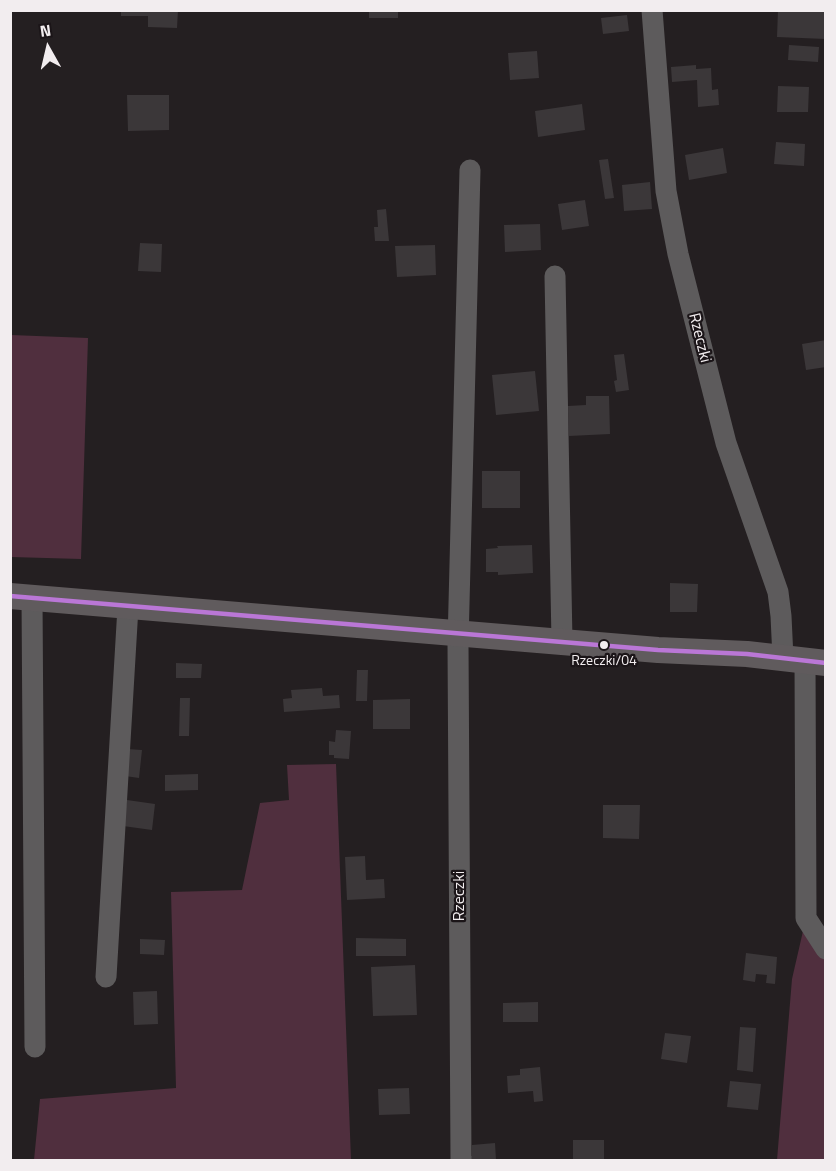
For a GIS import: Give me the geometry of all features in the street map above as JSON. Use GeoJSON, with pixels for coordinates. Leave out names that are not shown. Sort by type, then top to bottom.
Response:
{"type":"FeatureCollection","features":[{"type":"Feature","properties":{"kind":"main road"},"geometry":{"type":"LineString","coordinates":[[21,597],[804,660]]}},
{"type":"Feature","properties":{"kind":"street","name":"Rzeczki"},"geometry":{"type":"LineString","coordinates":[[652,10],[666,191],[678,254],[726,443],[778,592],[781,616],[804,660],[806,918],[825,949]]}},
{"type":"Feature","properties":{"kind":"street","name":"Rzeczki"},"geometry":{"type":"LineString","coordinates":[[461,1161],[459,633],[470,170]]}},
{"type":"Feature","properties":{"kind":"street"},"geometry":{"type":"LineString","coordinates":[[555,276],[562,641]]}},
{"type":"Feature","properties":{"kind":"street"},"geometry":{"type":"LineString","coordinates":[[21,597],[35,1047]]}},
{"type":"Feature","properties":{"kind":"street"},"geometry":{"type":"LineString","coordinates":[[106,977],[128,607]]}},
{"type":"Feature","properties":{"kind":"shaded area"},"geometry":{"type":"Polygon","coordinates":[[[11,335],[88,338],[81,559],[11,557],[11,335]]]}},
{"type":"Feature","properties":{"kind":"shaded area"},"geometry":{"type":"Polygon","coordinates":[[[336,764],[351,1160],[34,1160],[40,1099],[176,1088],[171,892],[242,890],[260,803],[289,800],[287,765],[336,764]]]}},
{"type":"Feature","properties":{"kind":"shaded area"},"geometry":{"type":"Polygon","coordinates":[[[806,918],[825,936],[825,1160],[777,1160],[792,979],[806,918]]]}},
{"type":"Feature","properties":{"kind":"building"},"geometry":{"type":"Polygon","coordinates":[[[121,10],[178,10],[177,28],[148,27],[148,16],[121,16],[121,10]]]}},
{"type":"Feature","properties":{"kind":"building"},"geometry":{"type":"Polygon","coordinates":[[[369,10],[398,10],[398,18],[369,18],[369,10]]]}},
{"type":"Feature","properties":{"kind":"building"},"geometry":{"type":"Polygon","coordinates":[[[778,10],[826,12],[826,39],[777,37],[778,10]]]}},
{"type":"Feature","properties":{"kind":"building"},"geometry":{"type":"Polygon","coordinates":[[[627,15],[629,31],[603,34],[601,18],[627,15]]]}},
{"type":"Feature","properties":{"kind":"building"},"geometry":{"type":"Polygon","coordinates":[[[789,45],[819,47],[818,62],[788,60],[789,45]]]}},
{"type":"Feature","properties":{"kind":"building"},"geometry":{"type":"Polygon","coordinates":[[[537,51],[539,78],[510,80],[508,53],[537,51]]]}},
{"type":"Feature","properties":{"kind":"building"},"geometry":{"type":"Polygon","coordinates":[[[696,65],[696,69],[711,68],[712,90],[718,89],[719,105],[698,107],[697,80],[672,82],[671,67],[696,65]]]}},
{"type":"Feature","properties":{"kind":"building"},"geometry":{"type":"Polygon","coordinates":[[[778,86],[809,87],[808,112],[777,112],[778,86]]]}},
{"type":"Feature","properties":{"kind":"building"},"geometry":{"type":"Polygon","coordinates":[[[127,95],[169,95],[169,130],[128,131],[127,95]]]}},
{"type":"Feature","properties":{"kind":"building"},"geometry":{"type":"Polygon","coordinates":[[[582,104],[585,130],[538,137],[535,111],[582,104]]]}},
{"type":"Feature","properties":{"kind":"building"},"geometry":{"type":"Polygon","coordinates":[[[776,142],[805,144],[804,166],[774,164],[776,142]]]}},
{"type":"Feature","properties":{"kind":"building"},"geometry":{"type":"Polygon","coordinates":[[[723,148],[727,173],[689,180],[685,155],[723,148]]]}},
{"type":"Feature","properties":{"kind":"building"},"geometry":{"type":"Polygon","coordinates":[[[608,159],[614,198],[605,199],[599,160],[608,159]]]}},
{"type":"Feature","properties":{"kind":"building"},"geometry":{"type":"Polygon","coordinates":[[[650,182],[652,209],[624,211],[622,185],[650,182]]]}},
{"type":"Feature","properties":{"kind":"building"},"geometry":{"type":"Polygon","coordinates":[[[585,200],[589,226],[562,230],[558,204],[585,200]]]}},
{"type":"Feature","properties":{"kind":"building"},"geometry":{"type":"Polygon","coordinates":[[[386,209],[389,241],[375,241],[374,227],[378,227],[377,210],[386,209]]]}},
{"type":"Feature","properties":{"kind":"building"},"geometry":{"type":"Polygon","coordinates":[[[540,224],[541,250],[505,252],[504,225],[540,224]]]}},
{"type":"Feature","properties":{"kind":"building"},"geometry":{"type":"Polygon","coordinates":[[[140,243],[162,244],[161,272],[138,271],[140,243]]]}},
{"type":"Feature","properties":{"kind":"building"},"geometry":{"type":"Polygon","coordinates":[[[435,245],[436,275],[397,277],[395,246],[435,245]]]}},
{"type":"Feature","properties":{"kind":"building"},"geometry":{"type":"Polygon","coordinates":[[[826,340],[826,367],[806,370],[802,344],[826,340]]]}},
{"type":"Feature","properties":{"kind":"building"},"geometry":{"type":"Polygon","coordinates":[[[624,354],[629,390],[616,392],[614,355],[624,354]]]}},
{"type":"Feature","properties":{"kind":"building"},"geometry":{"type":"Polygon","coordinates":[[[535,371],[539,411],[496,415],[492,375],[535,371]]]}},
{"type":"Feature","properties":{"kind":"building"},"geometry":{"type":"Polygon","coordinates":[[[586,396],[609,396],[610,434],[569,436],[568,406],[586,405],[586,396]]]}},
{"type":"Feature","properties":{"kind":"building"},"geometry":{"type":"Polygon","coordinates":[[[482,471],[520,471],[520,508],[482,508],[482,471]]]}},
{"type":"Feature","properties":{"kind":"building"},"geometry":{"type":"Polygon","coordinates":[[[532,545],[533,573],[498,575],[498,572],[486,572],[486,549],[498,548],[497,546],[532,545]]]}},
{"type":"Feature","properties":{"kind":"building"},"geometry":{"type":"Polygon","coordinates":[[[670,583],[698,584],[697,612],[670,612],[670,583]]]}},
{"type":"Feature","properties":{"kind":"building"},"geometry":{"type":"Polygon","coordinates":[[[176,663],[202,664],[201,678],[176,678],[176,663]]]}},
{"type":"Feature","properties":{"kind":"building"},"geometry":{"type":"Polygon","coordinates":[[[357,670],[368,670],[367,701],[356,701],[357,670]]]}},
{"type":"Feature","properties":{"kind":"building"},"geometry":{"type":"Polygon","coordinates":[[[322,688],[323,696],[339,695],[340,708],[284,712],[283,699],[292,698],[291,690],[322,688]]]}},
{"type":"Feature","properties":{"kind":"building"},"geometry":{"type":"Polygon","coordinates":[[[180,698],[190,698],[189,736],[179,736],[180,698]]]}},
{"type":"Feature","properties":{"kind":"building"},"geometry":{"type":"Polygon","coordinates":[[[410,699],[410,729],[373,729],[373,700],[410,699]]]}},
{"type":"Feature","properties":{"kind":"building"},"geometry":{"type":"Polygon","coordinates":[[[336,730],[351,731],[349,759],[334,758],[334,755],[329,755],[329,741],[335,742],[336,730]]]}},
{"type":"Feature","properties":{"kind":"building"},"geometry":{"type":"Polygon","coordinates":[[[127,749],[142,750],[139,778],[125,776],[127,749]]]}},
{"type":"Feature","properties":{"kind":"building"},"geometry":{"type":"Polygon","coordinates":[[[198,774],[198,790],[165,791],[165,775],[198,774]]]}},
{"type":"Feature","properties":{"kind":"building"},"geometry":{"type":"Polygon","coordinates":[[[127,800],[155,804],[152,830],[123,826],[127,800]]]}},
{"type":"Feature","properties":{"kind":"building"},"geometry":{"type":"Polygon","coordinates":[[[603,805],[640,805],[639,839],[603,838],[603,805]]]}},
{"type":"Feature","properties":{"kind":"building"},"geometry":{"type":"Polygon","coordinates":[[[365,856],[366,880],[384,879],[385,898],[347,900],[345,857],[365,856]]]}},
{"type":"Feature","properties":{"kind":"building"},"geometry":{"type":"Polygon","coordinates":[[[356,938],[406,939],[406,956],[356,956],[356,938]]]}},
{"type":"Feature","properties":{"kind":"building"},"geometry":{"type":"Polygon","coordinates":[[[140,939],[165,940],[164,955],[140,954],[140,939]]]}},
{"type":"Feature","properties":{"kind":"building"},"geometry":{"type":"Polygon","coordinates":[[[746,953],[777,957],[775,984],[766,983],[767,975],[756,974],[755,982],[743,980],[746,953]]]}},
{"type":"Feature","properties":{"kind":"building"},"geometry":{"type":"Polygon","coordinates":[[[415,965],[417,1015],[373,1016],[371,967],[415,965]]]}},
{"type":"Feature","properties":{"kind":"building"},"geometry":{"type":"Polygon","coordinates":[[[157,991],[158,1024],[134,1025],[133,992],[157,991]]]}},
{"type":"Feature","properties":{"kind":"building"},"geometry":{"type":"Polygon","coordinates":[[[538,1002],[538,1022],[503,1022],[503,1003],[538,1002]]]}},
{"type":"Feature","properties":{"kind":"building"},"geometry":{"type":"Polygon","coordinates":[[[740,1027],[756,1028],[753,1072],[737,1070],[740,1027]]]}},
{"type":"Feature","properties":{"kind":"building"},"geometry":{"type":"Polygon","coordinates":[[[665,1033],[691,1036],[687,1063],[661,1059],[665,1033]]]}},
{"type":"Feature","properties":{"kind":"building"},"geometry":{"type":"Polygon","coordinates":[[[540,1067],[543,1101],[534,1102],[533,1091],[508,1093],[507,1076],[520,1075],[520,1069],[540,1067]]]}},
{"type":"Feature","properties":{"kind":"building"},"geometry":{"type":"Polygon","coordinates":[[[730,1081],[761,1084],[758,1110],[727,1107],[730,1081]]]}},
{"type":"Feature","properties":{"kind":"building"},"geometry":{"type":"Polygon","coordinates":[[[409,1088],[410,1114],[379,1115],[378,1089],[409,1088]]]}},
{"type":"Feature","properties":{"kind":"building"},"geometry":{"type":"Polygon","coordinates":[[[573,1140],[604,1140],[604,1160],[573,1160],[573,1140]]]}},
{"type":"Feature","properties":{"kind":"building"},"geometry":{"type":"Polygon","coordinates":[[[495,1143],[496,1160],[462,1160],[461,1156],[472,1156],[472,1145],[495,1143]]]}},
{"type":"Feature","properties":{"kind":"transit line"},"geometry":{"type":"LineString","coordinates":[[10,596],[658,650],[747,654],[826,663]]}},
{"type":"Feature","properties":{"kind":"place","name":"Rzeczki/04"},"geometry":{"type":"Point","coordinates":[604,645]}}]}
